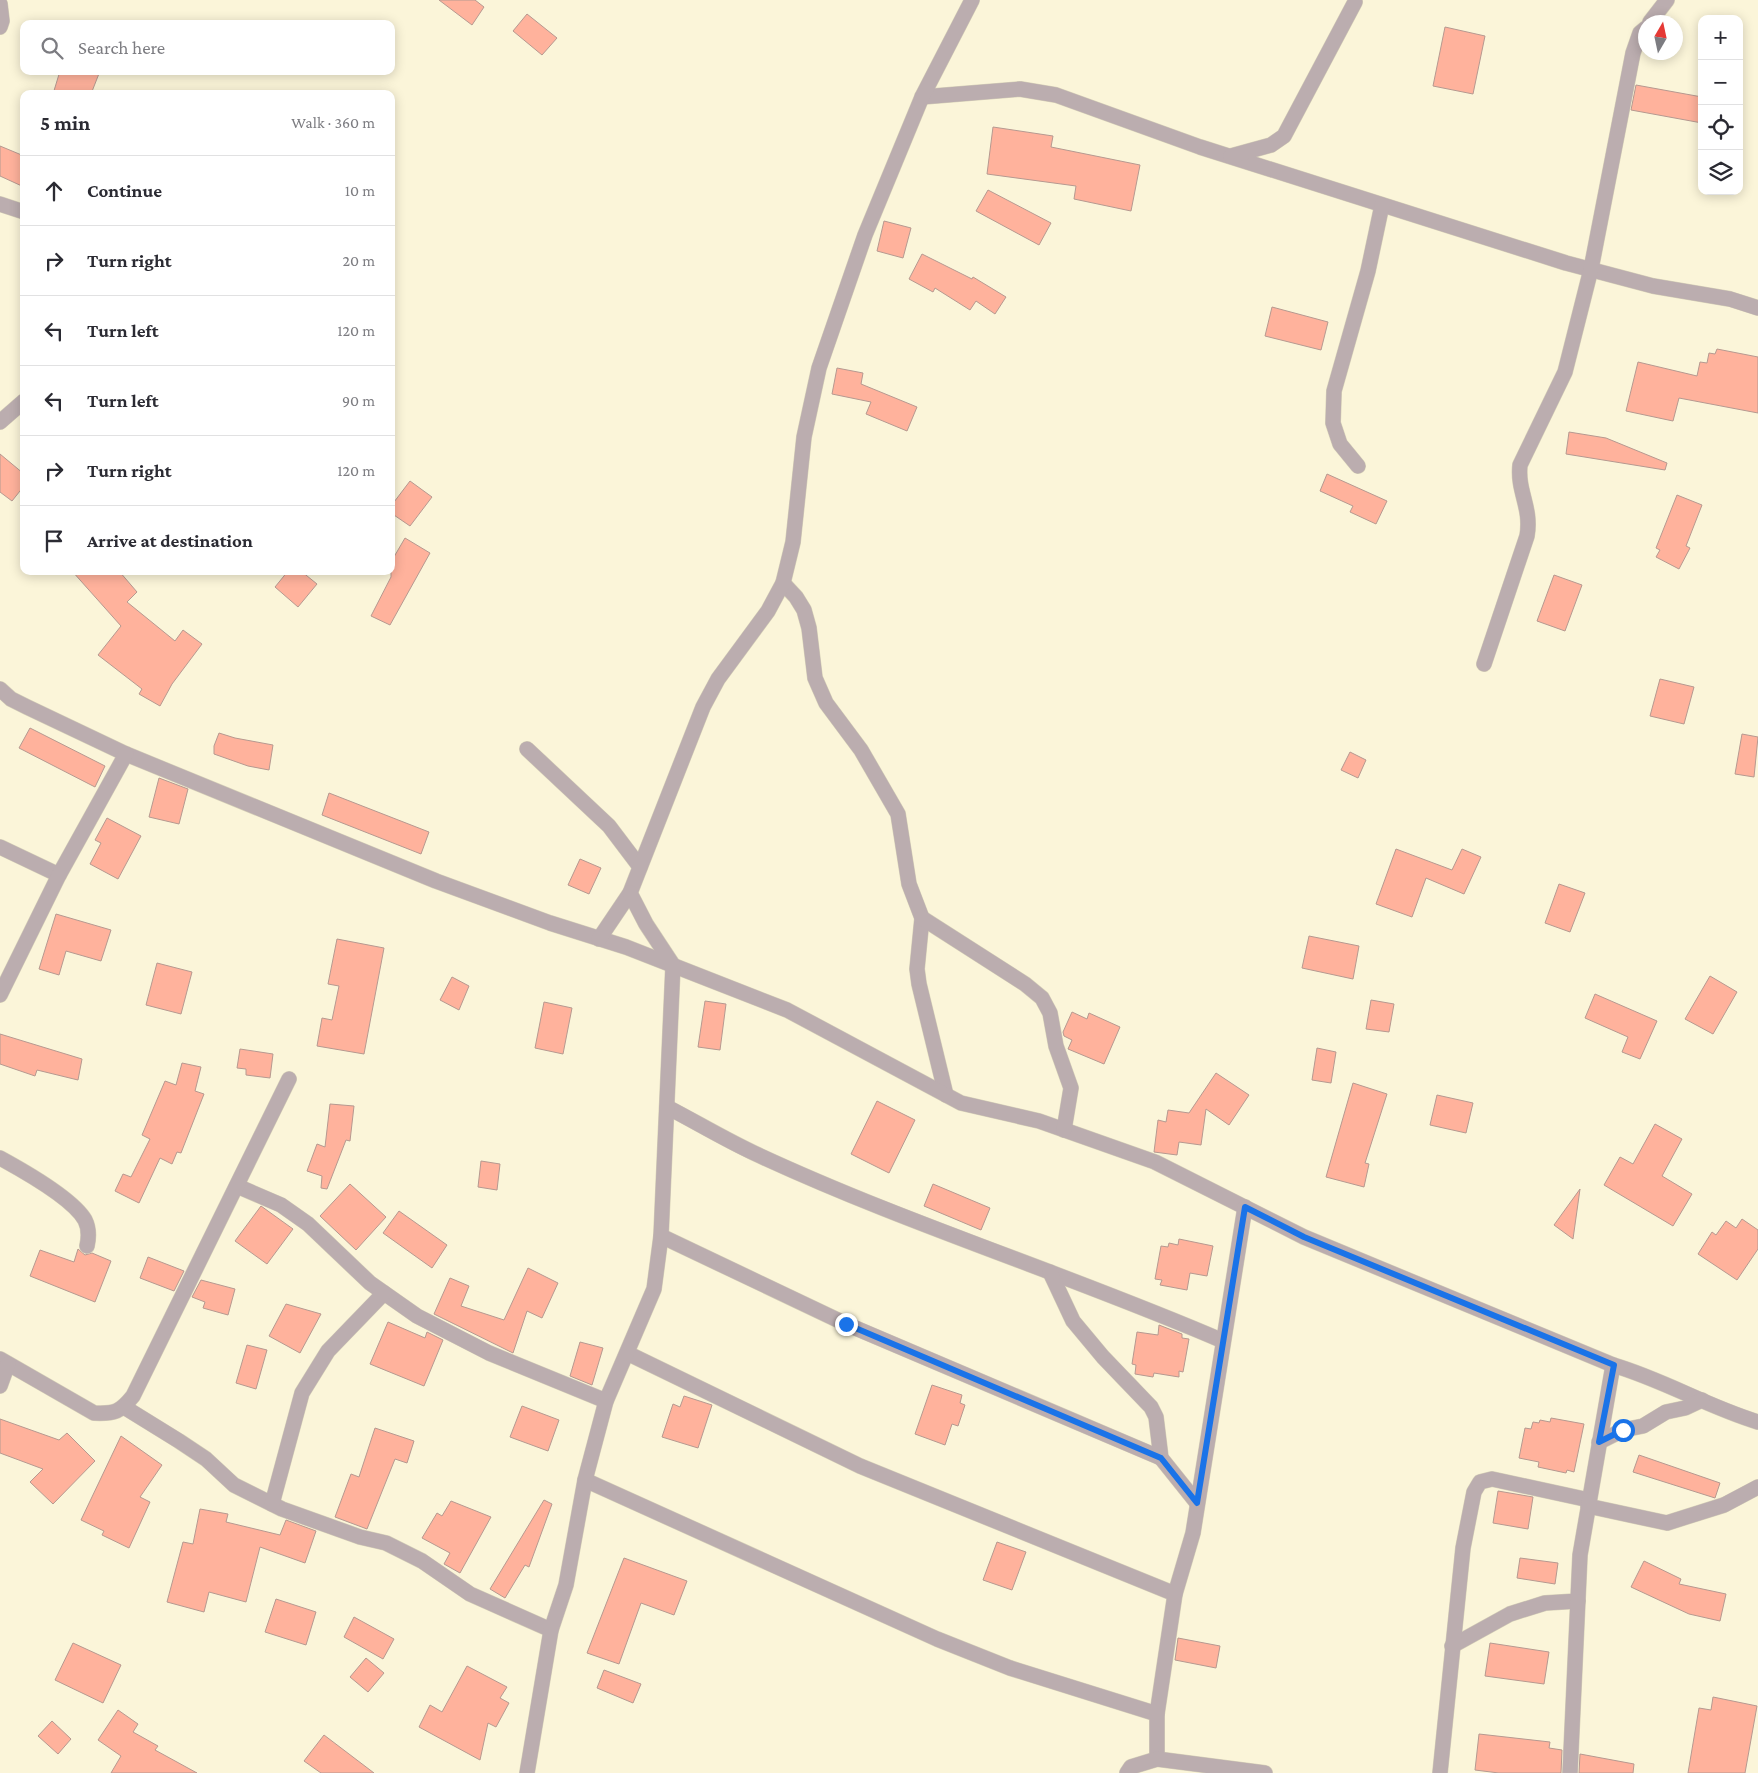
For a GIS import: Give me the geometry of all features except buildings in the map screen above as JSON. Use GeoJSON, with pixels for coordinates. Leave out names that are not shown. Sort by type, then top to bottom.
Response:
{"type":"FeatureCollection","features":[{"type":"Feature","properties":{"kind":"street"},"geometry":{"type":"LineString","coordinates":[[599,939],[630,893],[703,707],[718,679],[768,611],[783,583],[793,542],[804,437],[819,368],[865,235],[922,97],[972,0]]}},
{"type":"Feature","properties":{"kind":"street"},"geometry":{"type":"LineString","coordinates":[[1656,15],[1668,0]]}},
{"type":"Feature","properties":{"kind":"street"},"geometry":{"type":"LineString","coordinates":[[1231,156],[1271,144],[1284,136],[1355,2]]}},
{"type":"Feature","properties":{"kind":"street"},"geometry":{"type":"LineString","coordinates":[[0,4],[2,21],[0,27]]}},
{"type":"Feature","properties":{"kind":"street"},"geometry":{"type":"LineString","coordinates":[[1484,664],[1527,536],[1530,520],[1519,479],[1520,466],[1565,372],[1591,269],[1633,53],[1638,39]]}},
{"type":"Feature","properties":{"kind":"street"},"geometry":{"type":"LineString","coordinates":[[922,97],[1020,89],[1056,95],[1231,156],[1382,205],[1591,269],[1653,286],[1730,299],[1758,308]]}},
{"type":"Feature","properties":{"kind":"street"},"geometry":{"type":"LineString","coordinates":[[0,204],[20,211]]}},
{"type":"Feature","properties":{"kind":"street"},"geometry":{"type":"LineString","coordinates":[[1358,466],[1340,444],[1333,423],[1334,391],[1368,271],[1382,205]]}},
{"type":"Feature","properties":{"kind":"street"},"geometry":{"type":"LineString","coordinates":[[0,422],[20,404]]}},
{"type":"Feature","properties":{"kind":"street"},"geometry":{"type":"LineString","coordinates":[[783,583],[796,597],[804,610],[809,628],[815,678],[826,703],[862,750],[898,814],[909,884],[922,918],[922,937],[917,969],[946,1095]]}},
{"type":"Feature","properties":{"kind":"street"},"geometry":{"type":"LineString","coordinates":[[0,689],[11,698],[28,707],[126,754],[436,881],[673,965],[787,1010],[961,1103],[1040,1121],[1155,1162],[1304,1237],[1614,1365],[1647,1375],[1735,1415],[1758,1422]]}},
{"type":"Feature","properties":{"kind":"street"},"geometry":{"type":"LineString","coordinates":[[527,749],[609,826],[640,867]]}},
{"type":"Feature","properties":{"kind":"street"},"geometry":{"type":"LineString","coordinates":[[0,995],[59,876],[126,754]]}},
{"type":"Feature","properties":{"kind":"street"},"geometry":{"type":"LineString","coordinates":[[0,847],[59,876]]}},
{"type":"Feature","properties":{"kind":"street"},"geometry":{"type":"LineString","coordinates":[[527,1773],[551,1630],[566,1584],[585,1480],[606,1401],[654,1289],[661,1236],[673,965],[646,924],[630,893]]}},
{"type":"Feature","properties":{"kind":"street"},"geometry":{"type":"LineString","coordinates":[[922,918],[1025,984],[1042,998],[1050,1013],[1056,1046],[1071,1088],[1064,1130]]}},
{"type":"Feature","properties":{"kind":"street"},"geometry":{"type":"LineString","coordinates":[[0,1386],[4,1362],[94,1413],[112,1414],[124,1407],[133,1396],[289,1079]]}},
{"type":"Feature","properties":{"kind":"street"},"geometry":{"type":"LineString","coordinates":[[667,1106],[754,1153],[908,1217],[1223,1341]]}},
{"type":"Feature","properties":{"kind":"street"},"geometry":{"type":"LineString","coordinates":[[0,1158],[30,1175],[75,1208],[85,1220],[89,1236],[87,1246]]}},
{"type":"Feature","properties":{"kind":"street"},"geometry":{"type":"LineString","coordinates":[[237,1186],[281,1205],[308,1224],[370,1283],[417,1316],[489,1353],[606,1401]]}},
{"type":"Feature","properties":{"kind":"street"},"geometry":{"type":"LineString","coordinates":[[1157,1759],[1157,1714],[1175,1594],[1193,1533],[1245,1207]]}},
{"type":"Feature","properties":{"kind":"street"},"geometry":{"type":"LineString","coordinates":[[661,1236],[846,1324],[1161,1458],[1197,1503]]}},
{"type":"Feature","properties":{"kind":"street"},"geometry":{"type":"LineString","coordinates":[[1050,1272],[1073,1321],[1103,1357],[1151,1407],[1156,1417],[1161,1458]]}},
{"type":"Feature","properties":{"kind":"street"},"geometry":{"type":"LineString","coordinates":[[272,1504],[302,1393],[328,1351],[384,1293]]}},
{"type":"Feature","properties":{"kind":"street"},"geometry":{"type":"LineString","coordinates":[[627,1353],[860,1466],[1175,1594]]}},
{"type":"Feature","properties":{"kind":"street"},"geometry":{"type":"LineString","coordinates":[[1570,1773],[1580,1555],[1614,1365]]}},
{"type":"Feature","properties":{"kind":"street"},"geometry":{"type":"LineString","coordinates":[[1599,1442],[1623,1430],[1642,1426],[1666,1412],[1685,1408],[1702,1400]]}},
{"type":"Feature","properties":{"kind":"street"},"geometry":{"type":"LineString","coordinates":[[124,1407],[206,1459],[234,1484],[272,1504],[360,1538],[386,1543],[422,1561],[470,1594],[551,1630]]}},
{"type":"Feature","properties":{"kind":"street"},"geometry":{"type":"LineString","coordinates":[[1440,1773],[1463,1548],[1474,1492],[1480,1482],[1492,1479],[1667,1523],[1724,1505],[1758,1487]]}},
{"type":"Feature","properties":{"kind":"street"},"geometry":{"type":"LineString","coordinates":[[585,1480],[946,1643],[1010,1668],[1157,1714]]}},
{"type":"Feature","properties":{"kind":"street"},"geometry":{"type":"LineString","coordinates":[[1452,1646],[1510,1614],[1546,1603],[1578,1601]]}},
{"type":"Feature","properties":{"kind":"street"},"geometry":{"type":"LineString","coordinates":[[1127,1773],[1131,1767],[1157,1759],[1266,1773]]}},
{"type":"Feature","properties":{"kind":"route"},"geometry":{"type":"LineString","coordinates":[[846,1324],[1161,1458],[1197,1503],[1245,1207],[1304,1237],[1614,1365],[1599,1442],[1623,1430]]}}]}
